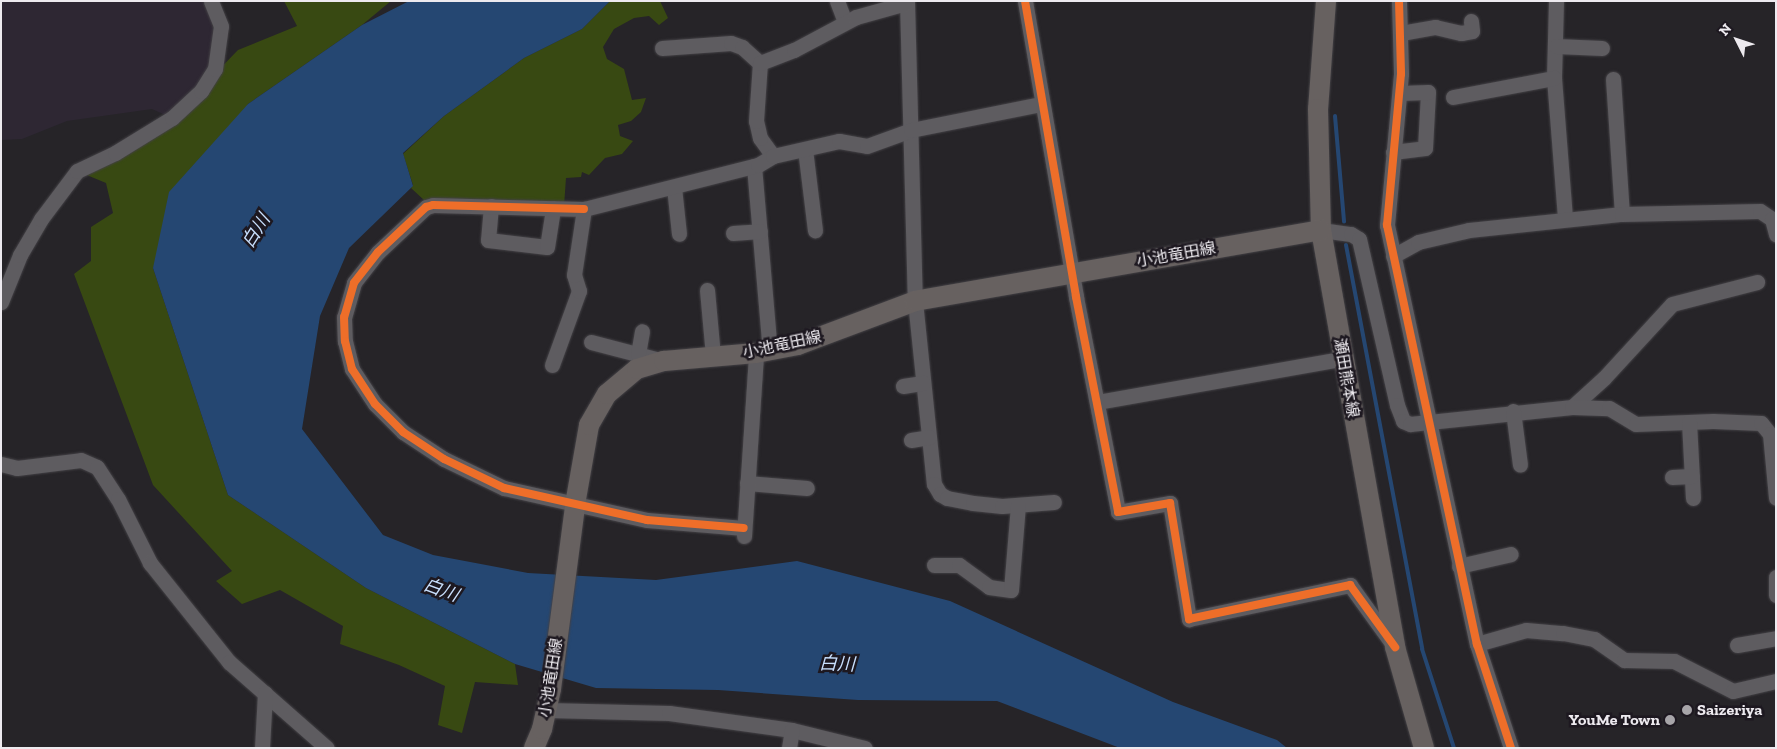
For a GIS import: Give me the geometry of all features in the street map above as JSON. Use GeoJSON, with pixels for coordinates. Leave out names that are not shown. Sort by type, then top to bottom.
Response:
{"type":"FeatureCollection","features":[{"type":"Feature","properties":{"kind":"main road","name":"瀬田熊本線"},"geometry":{"type":"LineString","coordinates":[[1326,1],[1318,109],[1320,230],[1342,359],[1374,516],[1395,647],[1424,748]]}},
{"type":"Feature","properties":{"kind":"main road","name":"小池竜田線"},"geometry":{"type":"LineString","coordinates":[[534,748],[547,710],[551,688],[585,440],[596,411],[620,380],[645,365],[664,361],[763,352],[820,339],[915,301],[1320,230]]}},
{"type":"Feature","properties":{"kind":"street"},"geometry":{"type":"LineString","coordinates":[[1,302],[20,255],[41,218],[77,172],[116,153],[172,118],[201,91],[214,69],[220,26],[211,1]]}},
{"type":"Feature","properties":{"kind":"street"},"geometry":{"type":"LineString","coordinates":[[837,1],[845,22]]}},
{"type":"Feature","properties":{"kind":"street"},"geometry":{"type":"LineString","coordinates":[[1025,1],[1041,104],[1118,512],[1170,503],[1188,619],[1350,585],[1395,647]]}},
{"type":"Feature","properties":{"kind":"street"},"geometry":{"type":"LineString","coordinates":[[1399,1],[1401,33],[1400,93],[1387,225],[1476,644],[1512,748]]}},
{"type":"Feature","properties":{"kind":"street"},"geometry":{"type":"LineString","coordinates":[[1556,1],[1554,78],[1565,218]]}},
{"type":"Feature","properties":{"kind":"street"},"geometry":{"type":"LineString","coordinates":[[760,63],[800,48],[845,22],[906,2],[915,301],[934,484],[940,494],[987,505],[1054,502]]}},
{"type":"Feature","properties":{"kind":"street"},"geometry":{"type":"LineString","coordinates":[[1401,33],[1435,27],[1459,33],[1472,30]]}},
{"type":"Feature","properties":{"kind":"street"},"geometry":{"type":"LineString","coordinates":[[662,48],[731,43],[742,47],[760,63]]}},
{"type":"Feature","properties":{"kind":"street"},"geometry":{"type":"LineString","coordinates":[[1556,46],[1602,48]]}},
{"type":"Feature","properties":{"kind":"street"},"geometry":{"type":"LineString","coordinates":[[760,63],[756,121],[760,138],[772,156]]}},
{"type":"Feature","properties":{"kind":"street"},"geometry":{"type":"LineString","coordinates":[[1452,97],[1554,78]]}},
{"type":"Feature","properties":{"kind":"street"},"geometry":{"type":"LineString","coordinates":[[1613,79],[1622,214]]}},
{"type":"Feature","properties":{"kind":"street"},"geometry":{"type":"LineString","coordinates":[[1393,152],[1425,148],[1428,92],[1400,93]]}},
{"type":"Feature","properties":{"kind":"street"},"geometry":{"type":"LineString","coordinates":[[754,166],[760,231],[763,352],[747,483],[744,532],[647,520],[504,488],[423,445],[392,422],[375,404],[349,360],[344,331],[347,301],[359,275],[378,252],[426,207],[433,205],[584,209],[754,166],[772,156],[840,141],[868,146],[911,130],[1041,104]]}},
{"type":"Feature","properties":{"kind":"street"},"geometry":{"type":"LineString","coordinates":[[805,149],[815,230]]}},
{"type":"Feature","properties":{"kind":"street"},"geometry":{"type":"LineString","coordinates":[[674,187],[679,234]]}},
{"type":"Feature","properties":{"kind":"street"},"geometry":{"type":"LineString","coordinates":[[491,206],[488,240],[547,247],[552,208]]}},
{"type":"Feature","properties":{"kind":"street"},"geometry":{"type":"LineString","coordinates":[[552,365],[579,291],[574,275],[584,209]]}},
{"type":"Feature","properties":{"kind":"street"},"geometry":{"type":"LineString","coordinates":[[1393,256],[1426,239],[1516,223],[1622,214],[1760,211],[1772,219],[1776,234]]}},
{"type":"Feature","properties":{"kind":"street"},"geometry":{"type":"LineString","coordinates":[[1320,230],[1351,234],[1359,239],[1400,413],[1406,423],[1430,424],[1513,411],[1572,407],[1609,408],[1634,424],[1756,422],[1765,427],[1770,434],[1776,498]]}},
{"type":"Feature","properties":{"kind":"street"},"geometry":{"type":"LineString","coordinates":[[733,233],[760,231]]}},
{"type":"Feature","properties":{"kind":"street"},"geometry":{"type":"LineString","coordinates":[[1572,407],[1604,378],[1672,304],[1757,282]]}},
{"type":"Feature","properties":{"kind":"street"},"geometry":{"type":"LineString","coordinates":[[707,290],[714,356]]}},
{"type":"Feature","properties":{"kind":"street"},"geometry":{"type":"LineString","coordinates":[[638,354],[642,331]]}},
{"type":"Feature","properties":{"kind":"street"},"geometry":{"type":"LineString","coordinates":[[591,342],[664,361]]}},
{"type":"Feature","properties":{"kind":"street"},"geometry":{"type":"LineString","coordinates":[[1097,402],[1342,359]]}},
{"type":"Feature","properties":{"kind":"street"},"geometry":{"type":"LineString","coordinates":[[903,386],[923,383]]}},
{"type":"Feature","properties":{"kind":"street"},"geometry":{"type":"LineString","coordinates":[[1513,411],[1520,465]]}},
{"type":"Feature","properties":{"kind":"street"},"geometry":{"type":"LineString","coordinates":[[1689,422],[1694,498]]}},
{"type":"Feature","properties":{"kind":"street"},"geometry":{"type":"LineString","coordinates":[[911,440],[929,437]]}},
{"type":"Feature","properties":{"kind":"street"},"geometry":{"type":"LineString","coordinates":[[1,464],[17,468],[81,460],[97,467],[118,499],[150,563],[229,662],[327,748]]}},
{"type":"Feature","properties":{"kind":"street"},"geometry":{"type":"LineString","coordinates":[[1672,477],[1692,476]]}},
{"type":"Feature","properties":{"kind":"street"},"geometry":{"type":"LineString","coordinates":[[747,483],[806,488]]}},
{"type":"Feature","properties":{"kind":"street"},"geometry":{"type":"LineString","coordinates":[[934,565],[959,565],[990,587],[1011,590],[1018,505]]}},
{"type":"Feature","properties":{"kind":"street"},"geometry":{"type":"LineString","coordinates":[[1459,566],[1512,554]]}},
{"type":"Feature","properties":{"kind":"street"},"geometry":{"type":"LineString","coordinates":[[1776,577],[1776,595]]}},
{"type":"Feature","properties":{"kind":"street"},"geometry":{"type":"LineString","coordinates":[[1476,644],[1526,630],[1563,633],[1594,639],[1624,660],[1674,660],[1733,691],[1776,681]]}},
{"type":"Feature","properties":{"kind":"street"},"geometry":{"type":"LineString","coordinates":[[1737,645],[1776,638]]}},
{"type":"Feature","properties":{"kind":"street"},"geometry":{"type":"LineString","coordinates":[[262,748],[265,694]]}},
{"type":"Feature","properties":{"kind":"street"},"geometry":{"type":"LineString","coordinates":[[547,710],[669,713],[792,730],[864,748]]}},
{"type":"Feature","properties":{"kind":"street"},"geometry":{"type":"LineString","coordinates":[[789,748],[792,730]]}},
{"type":"Feature","properties":{"kind":"shaded area"},"geometry":{"type":"Polygon","coordinates":[[[1,1],[211,1],[221,26],[215,69],[172,118],[152,109],[67,121],[22,139],[1,140],[1,1]]]}},
{"type":"Feature","properties":{"kind":"green space"},"geometry":{"type":"Polygon","coordinates":[[[284,1],[391,1],[362,25],[248,104],[153,268],[228,495],[366,588],[515,664],[518,685],[475,682],[462,733],[438,725],[445,686],[399,665],[340,644],[343,626],[280,590],[242,604],[216,581],[232,571],[153,485],[74,274],[91,261],[91,227],[113,213],[106,183],[77,171],[172,118],[238,50],[297,26],[284,1]]]}},
{"type":"Feature","properties":{"kind":"green space"},"geometry":{"type":"Polygon","coordinates":[[[610,1],[660,1],[668,18],[659,25],[649,16],[634,18],[614,29],[603,47],[607,59],[624,69],[632,100],[646,98],[641,112],[631,121],[618,125],[620,136],[633,141],[622,154],[605,158],[589,175],[582,172],[581,177],[566,178],[564,206],[425,201],[411,188],[413,185],[403,154],[444,116],[524,58],[582,29],[610,1]]]}},
{"type":"Feature","properties":{"kind":"water","name":"白川"},"geometry":{"type":"Polygon","coordinates":[[[409,1],[610,1],[582,29],[524,58],[444,116],[403,153],[413,186],[349,248],[320,316],[302,429],[383,535],[433,555],[528,573],[656,580],[797,561],[950,601],[1173,702],[1277,740],[1287,748],[1120,748],[997,701],[858,700],[718,690],[596,688],[515,664],[366,588],[228,495],[153,268],[169,192],[248,104],[362,25],[409,1]]]}},
{"type":"Feature","properties":{"kind":"waterway"},"geometry":{"type":"LineString","coordinates":[[1335,116],[1344,222]]}},
{"type":"Feature","properties":{"kind":"waterway"},"geometry":{"type":"LineString","coordinates":[[1346,245],[1422,649],[1454,748]]}},
{"type":"Feature","properties":{"kind":"cycle path"},"geometry":{"type":"LineString","coordinates":[[1025,1],[1076,297],[1118,512],[1170,503],[1189,619],[1350,585],[1395,647]]}},
{"type":"Feature","properties":{"kind":"cycle path"},"geometry":{"type":"LineString","coordinates":[[1399,1],[1401,74],[1387,225],[1477,644],[1511,748]]}},
{"type":"Feature","properties":{"kind":"cycle path"},"geometry":{"type":"LineString","coordinates":[[584,209],[433,205],[426,207],[378,252],[354,283],[344,317],[345,341],[352,369],[375,404],[403,432],[444,459],[504,488],[647,520],[744,528]]}},
{"type":"Feature","properties":{"kind":"place","name":"Saizeriya"},"geometry":{"type":"Point","coordinates":[1687,710]}},
{"type":"Feature","properties":{"kind":"place","name":"YouMe Town"},"geometry":{"type":"Point","coordinates":[1670,720]}}]}
